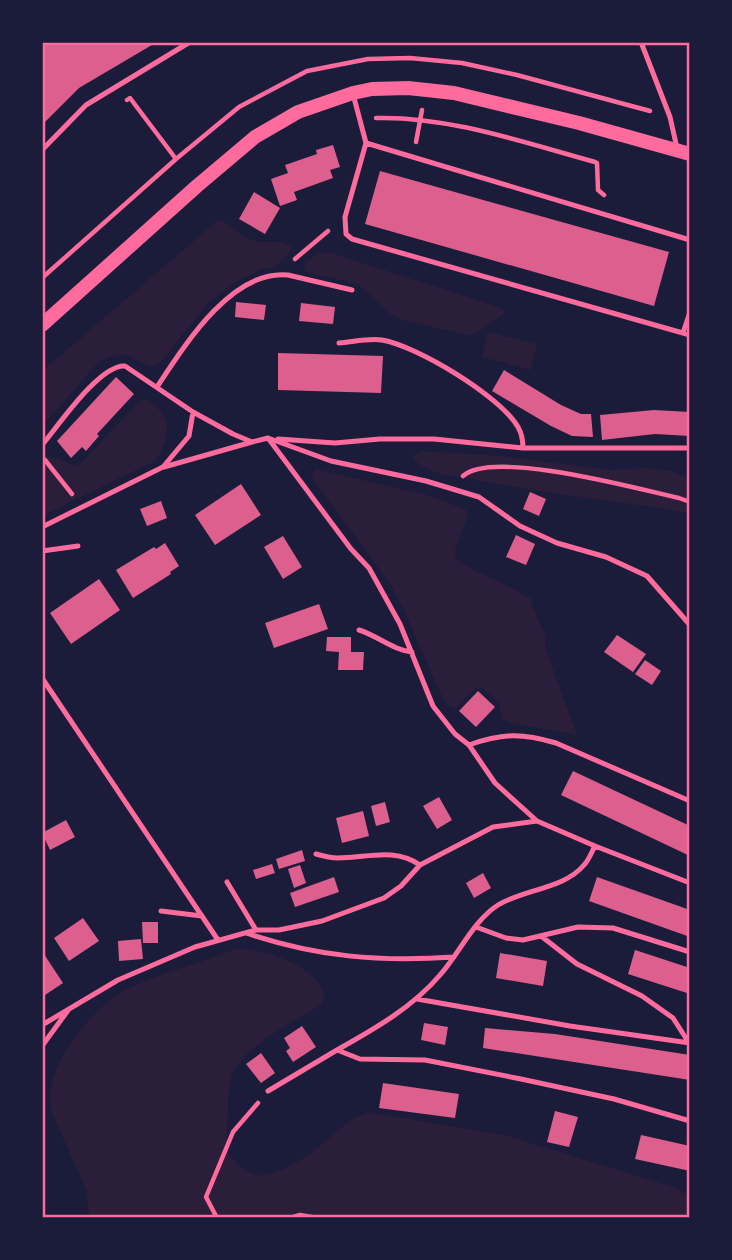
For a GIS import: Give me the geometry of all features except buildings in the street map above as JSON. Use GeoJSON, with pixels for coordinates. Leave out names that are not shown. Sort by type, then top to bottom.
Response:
{"type":"FeatureCollection","features":[{"type":"Feature","properties":{"kind":"main road"},"geometry":{"type":"LineString","coordinates":[[42,326],[255,137],[298,112],[353,93],[372,89],[408,88],[454,93],[684,152]]}},
{"type":"Feature","properties":{"kind":"lane"},"geometry":{"type":"LineString","coordinates":[[42,150],[86,105],[190,42]]}},
{"type":"Feature","properties":{"kind":"lane"},"geometry":{"type":"LineString","coordinates":[[641,42],[684,152]]}},
{"type":"Feature","properties":{"kind":"lane"},"geometry":{"type":"LineString","coordinates":[[353,93],[366,143],[345,217],[346,233],[352,239],[690,335]]}},
{"type":"Feature","properties":{"kind":"lane"},"geometry":{"type":"LineString","coordinates":[[366,143],[690,240]]}},
{"type":"Feature","properties":{"kind":"lane"},"geometry":{"type":"LineString","coordinates":[[157,387],[216,307],[262,278],[278,274],[352,290]]}},
{"type":"Feature","properties":{"kind":"lane"},"geometry":{"type":"LineString","coordinates":[[683,333],[690,312]]}},
{"type":"Feature","properties":{"kind":"lane"},"geometry":{"type":"LineString","coordinates":[[339,343],[379,340],[393,343],[459,374],[518,426],[523,437],[523,448]]}},
{"type":"Feature","properties":{"kind":"lane"},"geometry":{"type":"LineString","coordinates":[[42,444],[97,379],[117,365],[125,366],[193,412],[252,442]]}},
{"type":"Feature","properties":{"kind":"lane"},"geometry":{"type":"LineString","coordinates":[[163,467],[189,436],[193,412]]}},
{"type":"Feature","properties":{"kind":"lane"},"geometry":{"type":"LineString","coordinates":[[268,438],[331,460],[479,497],[520,526],[544,538],[606,557],[647,576],[690,625]]}},
{"type":"Feature","properties":{"kind":"lane"},"geometry":{"type":"LineString","coordinates":[[268,438],[351,549],[369,568],[383,590],[412,652],[433,706],[449,727],[469,745],[495,783],[537,821],[690,883]]}},
{"type":"Feature","properties":{"kind":"lane"},"geometry":{"type":"LineString","coordinates":[[42,527],[163,467],[268,438],[335,443],[380,439],[434,439],[523,448],[690,448]]}},
{"type":"Feature","properties":{"kind":"lane"},"geometry":{"type":"LineString","coordinates":[[42,551],[78,546]]}},
{"type":"Feature","properties":{"kind":"lane"},"geometry":{"type":"LineString","coordinates":[[359,630],[402,651],[412,652]]}},
{"type":"Feature","properties":{"kind":"lane"},"geometry":{"type":"LineString","coordinates":[[42,677],[218,940]]}},
{"type":"Feature","properties":{"kind":"lane"},"geometry":{"type":"LineString","coordinates":[[469,745],[490,737],[510,734],[537,738],[556,743],[690,801]]}},
{"type":"Feature","properties":{"kind":"lane"},"geometry":{"type":"LineString","coordinates":[[42,1024],[118,980],[218,940],[256,930],[279,930],[322,921],[384,898],[401,886],[420,864],[492,827],[537,821]]}},
{"type":"Feature","properties":{"kind":"lane"},"geometry":{"type":"LineString","coordinates":[[268,1091],[380,1026],[416,999],[440,975],[476,927],[496,906],[572,876],[586,864],[594,846]]}},
{"type":"Feature","properties":{"kind":"lane"},"geometry":{"type":"LineString","coordinates":[[316,854],[334,858],[378,853],[409,857],[420,864]]}},
{"type":"Feature","properties":{"kind":"lane"},"geometry":{"type":"LineString","coordinates":[[227,882],[256,930]]}},
{"type":"Feature","properties":{"kind":"lane"},"geometry":{"type":"LineString","coordinates":[[160,911],[202,916]]}},
{"type":"Feature","properties":{"kind":"lane"},"geometry":{"type":"LineString","coordinates":[[476,927],[506,939],[523,940],[578,927],[613,928],[690,952]]}},
{"type":"Feature","properties":{"kind":"lane"},"geometry":{"type":"LineString","coordinates":[[246,933],[275,943],[327,954],[376,960],[454,957]]}},
{"type":"Feature","properties":{"kind":"lane"},"geometry":{"type":"LineString","coordinates":[[541,936],[577,964],[642,996],[673,1017],[689,1043]]}},
{"type":"Feature","properties":{"kind":"lane"},"geometry":{"type":"LineString","coordinates":[[416,999],[570,1026],[689,1043]]}},
{"type":"Feature","properties":{"kind":"lane"},"geometry":{"type":"LineString","coordinates":[[42,1046],[70,1007]]}},
{"type":"Feature","properties":{"kind":"lane"},"geometry":{"type":"LineString","coordinates":[[337,1050],[360,1059],[425,1060],[521,1079],[614,1099],[690,1121]]}},
{"type":"Feature","properties":{"kind":"path"},"geometry":{"type":"LineString","coordinates":[[120,105],[130,98],[176,159]]}},
{"type":"Feature","properties":{"kind":"path"},"geometry":{"type":"LineString","coordinates":[[361,122],[374,118],[406,117],[445,123],[595,162],[598,190],[611,200]]}},
{"type":"Feature","properties":{"kind":"path"},"geometry":{"type":"LineString","coordinates":[[278,274],[345,217]]}},
{"type":"Feature","properties":{"kind":"path"},"geometry":{"type":"LineString","coordinates":[[42,456],[59,477]]}},
{"type":"Feature","properties":{"kind":"path"},"geometry":{"type":"LineString","coordinates":[[455,489],[465,473],[481,468],[543,469],[690,502]]}},
{"type":"Feature","properties":{"kind":"path"},"geometry":{"type":"LineString","coordinates":[[217,1218],[206,1197],[233,1132],[268,1091]]}},
{"type":"Feature","properties":{"kind":"path"},"geometry":{"type":"LineString","coordinates":[[290,1218],[300,1215],[317,1218]]}},
{"type":"Feature","properties":{"kind":"shaded area"},"geometry":{"type":"Polygon","coordinates":[[[217,221],[223,221],[252,240],[286,244],[291,247],[289,254],[275,267],[260,270],[237,281],[208,303],[159,364],[149,367],[126,354],[99,362],[42,426],[42,371],[217,221]]]}},
{"type":"Feature","properties":{"kind":"shaded area"},"geometry":{"type":"Polygon","coordinates":[[[319,253],[331,253],[496,306],[503,310],[503,315],[473,335],[402,320],[390,314],[358,284],[309,273],[304,269],[306,262],[319,253]]]}},
{"type":"Feature","properties":{"kind":"shaded area"},"geometry":{"type":"Polygon","coordinates":[[[488,332],[537,344],[531,370],[482,357],[488,332]]]}},
{"type":"Feature","properties":{"kind":"shaded area"},"geometry":{"type":"Polygon","coordinates":[[[146,399],[161,412],[167,427],[164,444],[155,461],[42,516],[42,459],[47,456],[58,458],[75,466],[81,463],[139,402],[146,399]]]}},
{"type":"Feature","properties":{"kind":"shaded area"},"geometry":{"type":"Polygon","coordinates":[[[422,451],[501,456],[610,470],[645,468],[671,471],[690,480],[690,513],[450,476],[421,466],[414,460],[414,455],[422,451]]]}},
{"type":"Feature","properties":{"kind":"shaded area"},"geometry":{"type":"Polygon","coordinates":[[[315,469],[427,495],[465,509],[468,515],[455,550],[455,558],[531,599],[545,634],[545,647],[577,735],[502,719],[499,703],[483,688],[476,688],[455,708],[449,706],[443,699],[403,608],[388,581],[312,478],[315,469]]]}},
{"type":"Feature","properties":{"kind":"shaded area"},"geometry":{"type":"Polygon","coordinates":[[[237,948],[277,956],[303,969],[321,987],[325,999],[319,1006],[260,1043],[233,1072],[229,1099],[228,1154],[241,1167],[257,1176],[288,1167],[309,1154],[347,1123],[369,1112],[508,1136],[676,1188],[690,1196],[690,1218],[89,1218],[87,1192],[53,1115],[50,1101],[53,1079],[67,1049],[100,1008],[125,990],[237,948]]]}}]}
